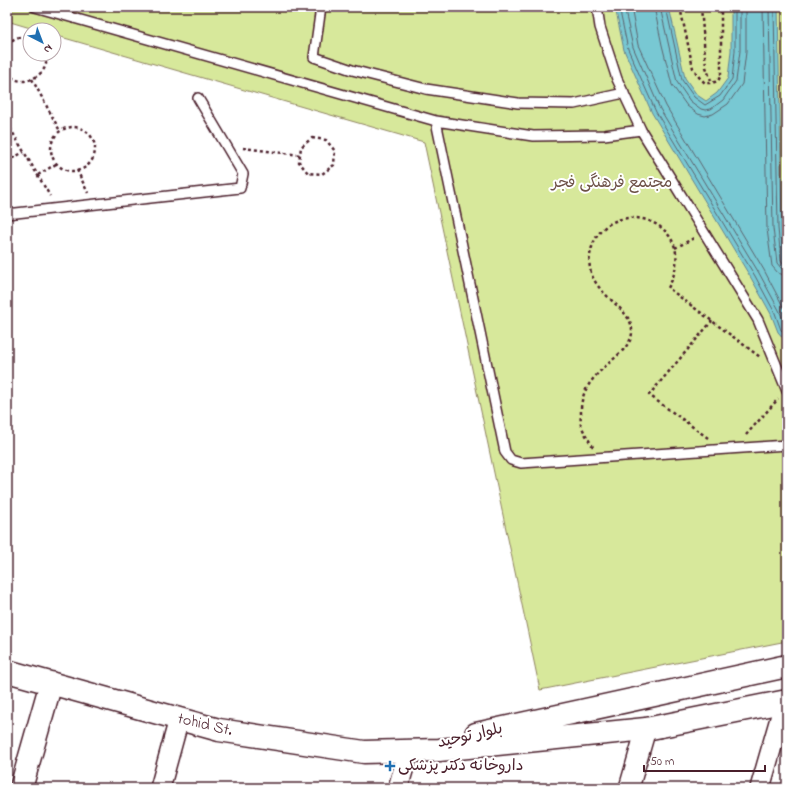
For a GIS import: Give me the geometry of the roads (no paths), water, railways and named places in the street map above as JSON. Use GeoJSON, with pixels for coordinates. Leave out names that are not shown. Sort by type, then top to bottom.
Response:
{"type":"FeatureCollection","features":[{"type":"Feature","properties":{"kind":"main road","name":"بلوار توحید"},"geometry":{"type":"LineString","coordinates":[[409,750],[787,666]]}},
{"type":"Feature","properties":{"kind":"main road","name":"tohid St."},"geometry":{"type":"LineString","coordinates":[[7,670],[219,730],[364,752],[409,750]]}},
{"type":"Feature","properties":{"kind":"main road"},"geometry":{"type":"LineString","coordinates":[[21,788],[51,683]]}},
{"type":"Feature","properties":{"kind":"main road","name":"بلوار توحید"},"geometry":{"type":"LineString","coordinates":[[409,750],[439,750],[646,729],[786,701]]}},
{"type":"Feature","properties":{"kind":"street"},"geometry":{"type":"LineString","coordinates":[[760,788],[786,701]]}},
{"type":"Feature","properties":{"kind":"street"},"geometry":{"type":"LineString","coordinates":[[160,788],[179,719]]}},
{"type":"Feature","properties":{"kind":"street"},"geometry":{"type":"LineString","coordinates":[[628,788],[646,729]]}},
{"type":"Feature","properties":{"kind":"street"},"geometry":{"type":"LineString","coordinates":[[398,788],[409,750]]}},
{"type":"Feature","properties":{"kind":"lane"},"geometry":{"type":"LineString","coordinates":[[35,7],[436,120],[533,136],[604,135],[641,130]]}},
{"type":"Feature","properties":{"kind":"lane"},"geometry":{"type":"LineString","coordinates":[[321,7],[314,57],[352,70],[426,90],[518,103],[574,104],[624,93]]}},
{"type":"Feature","properties":{"kind":"lane"},"geometry":{"type":"LineString","coordinates":[[598,7],[600,27],[617,78],[641,130],[758,320],[787,390]]}},
{"type":"Feature","properties":{"kind":"lane"},"geometry":{"type":"LineString","coordinates":[[7,214],[240,188],[243,174],[198,98]]}},
{"type":"Feature","properties":{"kind":"lane"},"geometry":{"type":"LineString","coordinates":[[436,120],[505,452],[511,460],[522,463],[787,445]]}},
{"type":"Feature","properties":{"kind":"water"},"geometry":{"type":"Polygon","coordinates":[[[615,7],[669,7],[685,78],[697,95],[706,101],[717,93],[728,78],[731,51],[731,7],[778,7],[782,228],[787,276],[787,338],[784,339],[778,332],[771,314],[751,278],[652,113],[624,50],[615,7]]]}},
{"type":"Feature","properties":{"kind":"place","name":"داروخانه دکتر پزشکی"},"geometry":{"type":"Point","coordinates":[390,766]}},
{"type":"Feature","properties":{"kind":"park label","name":"مجتمع فرهنگی فجر"},"geometry":{"type":"Point","coordinates":[612,183]}}]}
